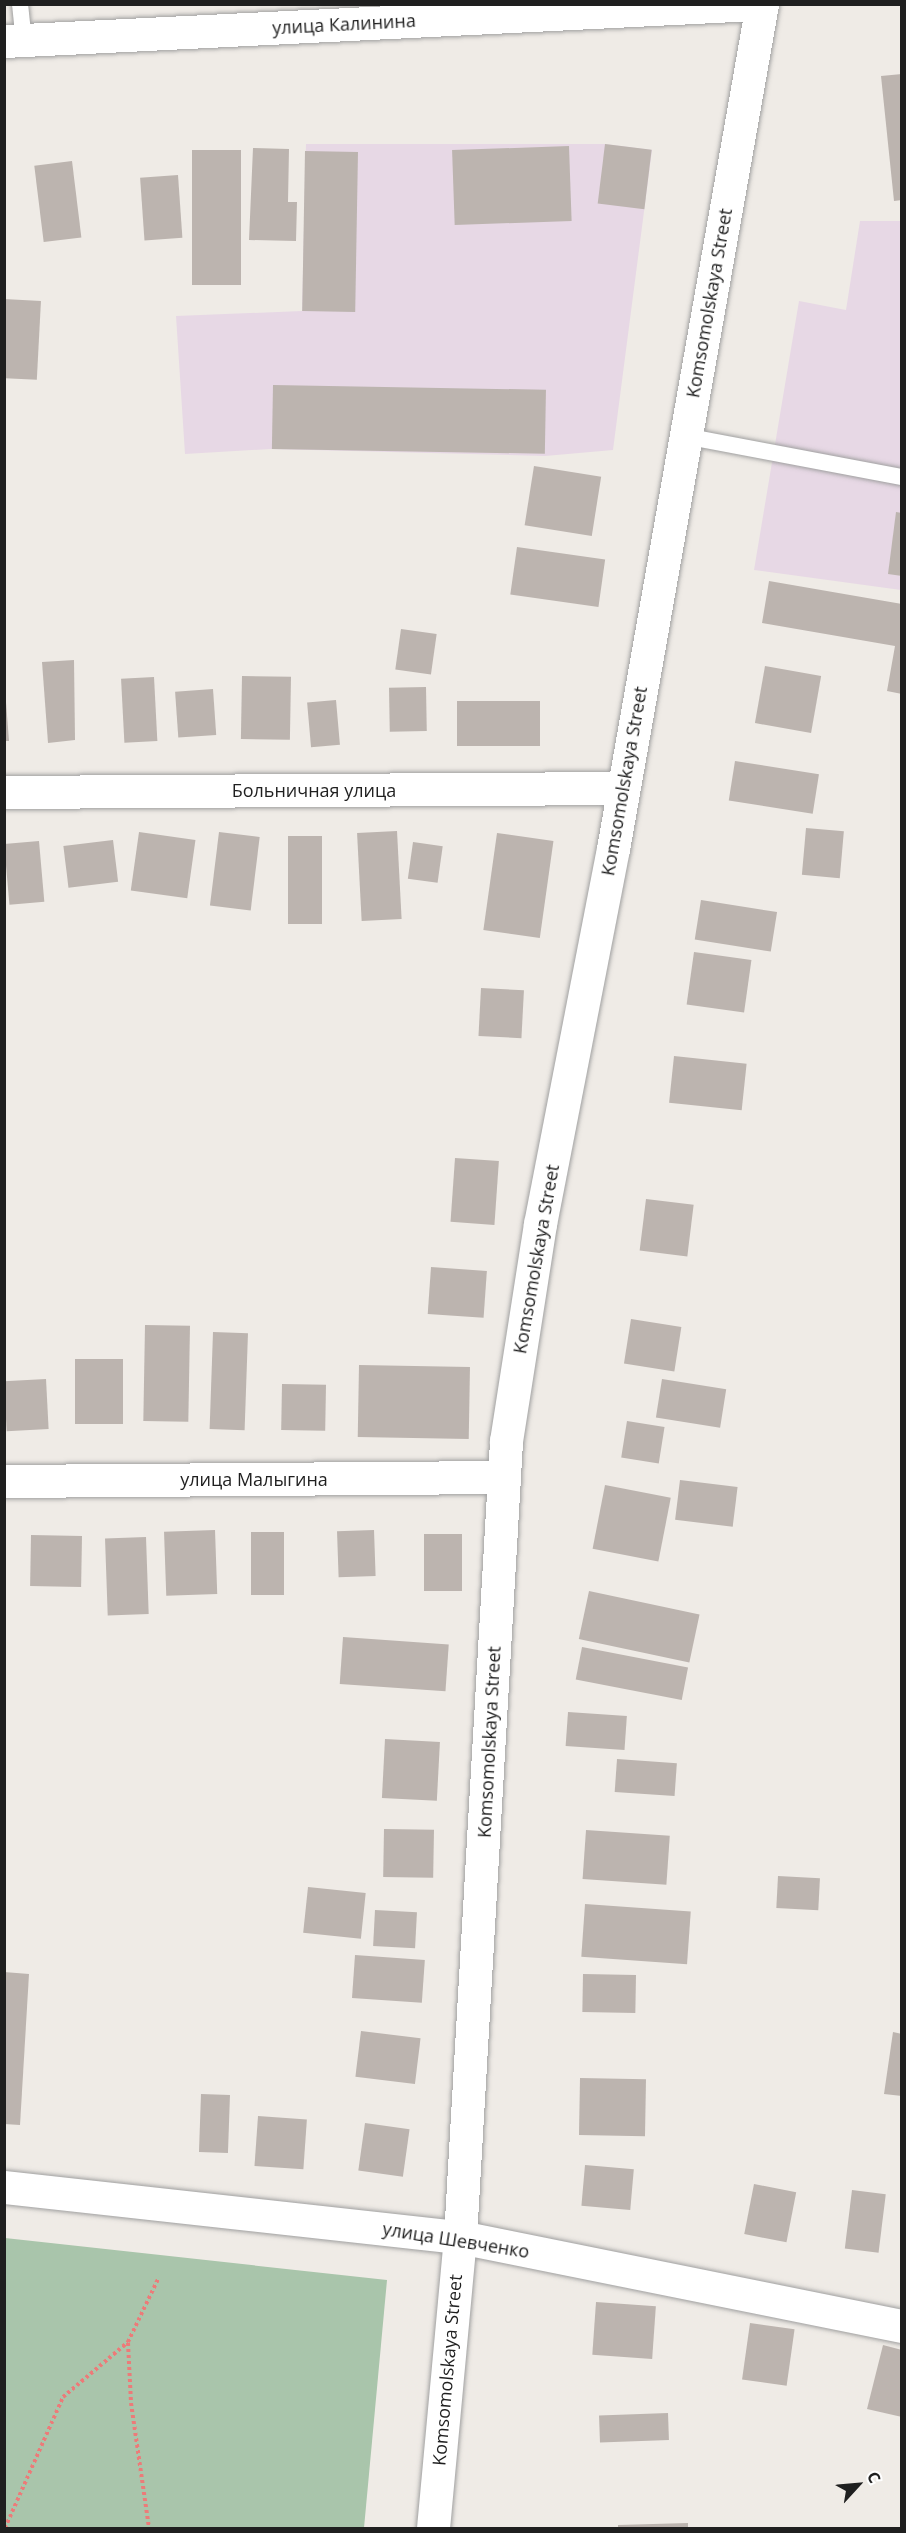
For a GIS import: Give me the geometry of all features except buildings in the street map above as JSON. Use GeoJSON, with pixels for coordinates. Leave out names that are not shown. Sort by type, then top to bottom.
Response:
{"type":"FeatureCollection","features":[{"type":"Feature","properties":{"kind":"street","name":"улица Калинина"},"geometry":{"type":"LineString","coordinates":[[14,40],[756,4]]}},
{"type":"Feature","properties":{"kind":"street","name":"Komsomolskaya Street"},"geometry":{"type":"LineString","coordinates":[[433,2529],[460,2237],[506,1441],[540,1224],[623,788],[762,4]]}},
{"type":"Feature","properties":{"kind":"street","name":"Больничная улица"},"geometry":{"type":"LineString","coordinates":[[4,792],[623,788]]}},
{"type":"Feature","properties":{"kind":"street","name":"улица Малыгина"},"geometry":{"type":"LineString","coordinates":[[4,1481],[504,1477]]}},
{"type":"Feature","properties":{"kind":"street","name":"улица Шевченко"},"geometry":{"type":"LineString","coordinates":[[4,2187],[460,2237],[901,2326]]}},
{"type":"Feature","properties":{"kind":"lane"},"geometry":{"type":"LineString","coordinates":[[14,40],[20,4]]}},
{"type":"Feature","properties":{"kind":"lane"},"geometry":{"type":"LineString","coordinates":[[685,436],[902,477]]}},
{"type":"Feature","properties":{"kind":"path"},"geometry":{"type":"LineString","coordinates":[[5,2529],[63,2397],[128,2342],[158,2279]]}},
{"type":"Feature","properties":{"kind":"path"},"geometry":{"type":"LineString","coordinates":[[128,2342],[131,2403],[148,2529]]}},
{"type":"Feature","properties":{"kind":"shaded area"},"geometry":{"type":"Polygon","coordinates":[[[306,144],[605,144],[652,150],[613,450],[545,456],[271,449],[185,454],[176,316],[302,311],[306,144]]]}},
{"type":"Feature","properties":{"kind":"shaded area"},"geometry":{"type":"Polygon","coordinates":[[[860,221],[901,221],[901,590],[754,570],[799,301],[846,310],[860,221]]]}},
{"type":"Feature","properties":{"kind":"green space"},"geometry":{"type":"Polygon","coordinates":[[[5,2238],[387,2280],[364,2528],[5,2528],[5,2238]]]}}]}
